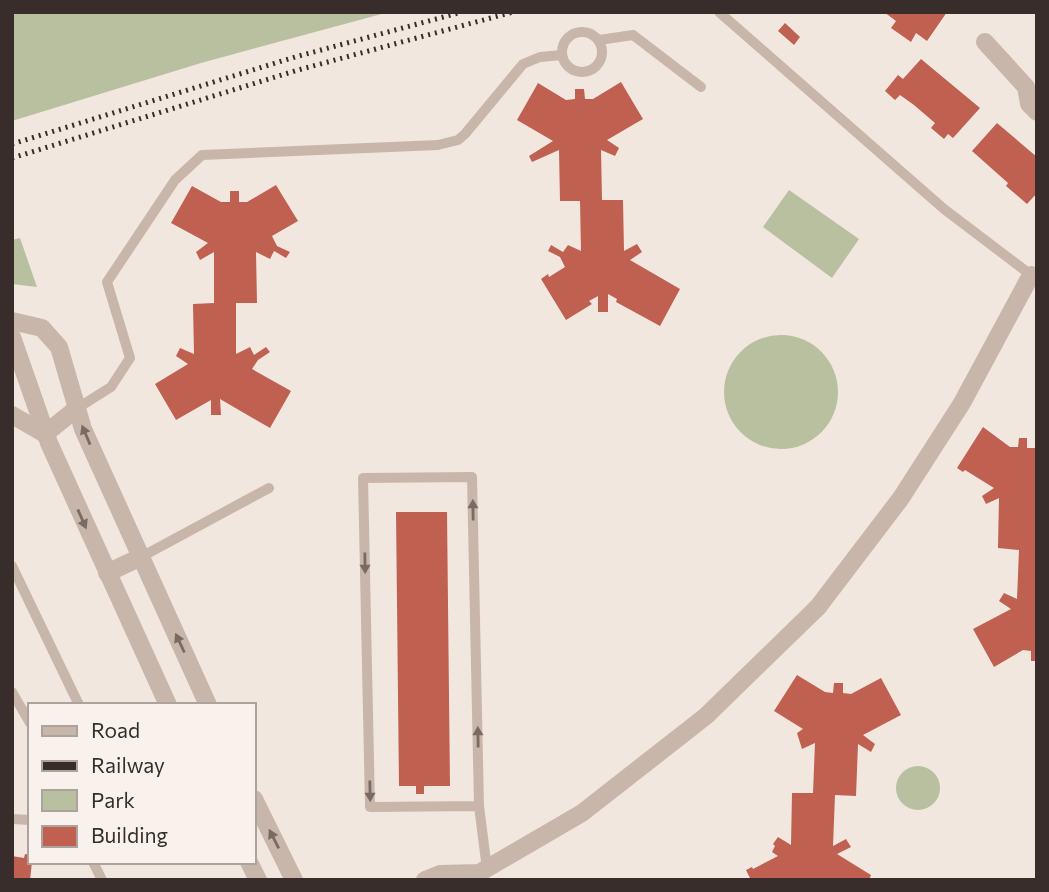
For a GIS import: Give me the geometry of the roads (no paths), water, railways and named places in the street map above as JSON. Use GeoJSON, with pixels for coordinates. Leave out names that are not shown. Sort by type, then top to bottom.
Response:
{"type":"FeatureCollection","features":[{"type":"Feature","properties":{"kind":"street"},"geometry":{"type":"LineString","coordinates":[[985,42],[1031,86],[1029,104],[1037,112]]}},
{"type":"Feature","properties":{"kind":"street"},"geometry":{"type":"LineString","coordinates":[[425,880],[440,874],[480,874],[582,813],[696,724],[818,607],[901,498],[962,402],[1031,275]]}},
{"type":"Feature","properties":{"kind":"street"},"geometry":{"type":"LineString","coordinates":[[12,321],[42,328],[59,347],[83,429],[207,703]]}},
{"type":"Feature","properties":{"kind":"street"},"geometry":{"type":"LineString","coordinates":[[12,337],[45,434],[167,703]]}},
{"type":"Feature","properties":{"kind":"street"},"geometry":{"type":"LineString","coordinates":[[45,434],[76,409]]}},
{"type":"Feature","properties":{"kind":"street"},"geometry":{"type":"LineString","coordinates":[[12,415],[45,434]]}},
{"type":"Feature","properties":{"kind":"street"},"geometry":{"type":"LineString","coordinates":[[107,573],[141,557]]}},
{"type":"Feature","properties":{"kind":"street"},"geometry":{"type":"LineString","coordinates":[[256,803],[294,880]]}},
{"type":"Feature","properties":{"kind":"street"},"geometry":{"type":"LineString","coordinates":[[249,864],[258,880]]}},
{"type":"Feature","properties":{"kind":"lane"},"geometry":{"type":"LineString","coordinates":[[719,12],[944,209],[1031,275]]}},
{"type":"Feature","properties":{"kind":"lane"},"geometry":{"type":"LineString","coordinates":[[599,40],[601,60],[593,69],[586,72],[574,71],[564,62],[562,55],[565,43],[574,34],[587,33],[599,40],[633,34],[701,87]]}},
{"type":"Feature","properties":{"kind":"lane"},"geometry":{"type":"LineString","coordinates":[[76,409],[111,387],[130,358],[107,282],[175,180],[202,155],[438,145],[458,140],[523,64],[540,57],[562,55]]}},
{"type":"Feature","properties":{"kind":"lane"},"geometry":{"type":"LineString","coordinates":[[479,806],[370,807],[363,478],[472,477],[479,806],[480,874]]}},
{"type":"Feature","properties":{"kind":"lane"},"geometry":{"type":"LineString","coordinates":[[141,557],[269,488]]}},
{"type":"Feature","properties":{"kind":"lane"},"geometry":{"type":"LineString","coordinates":[[12,566],[78,703]]}},
{"type":"Feature","properties":{"kind":"lane"},"geometry":{"type":"LineString","coordinates":[[12,692],[28,720]]}},
{"type":"Feature","properties":{"kind":"lane"},"geometry":{"type":"LineString","coordinates":[[94,864],[102,880]]}},
{"type":"Feature","properties":{"kind":"railway"},"geometry":{"type":"LineString","coordinates":[[12,144],[295,57],[462,12]]}},
{"type":"Feature","properties":{"kind":"railway"},"geometry":{"type":"LineString","coordinates":[[12,158],[298,70],[513,12]]}}]}
